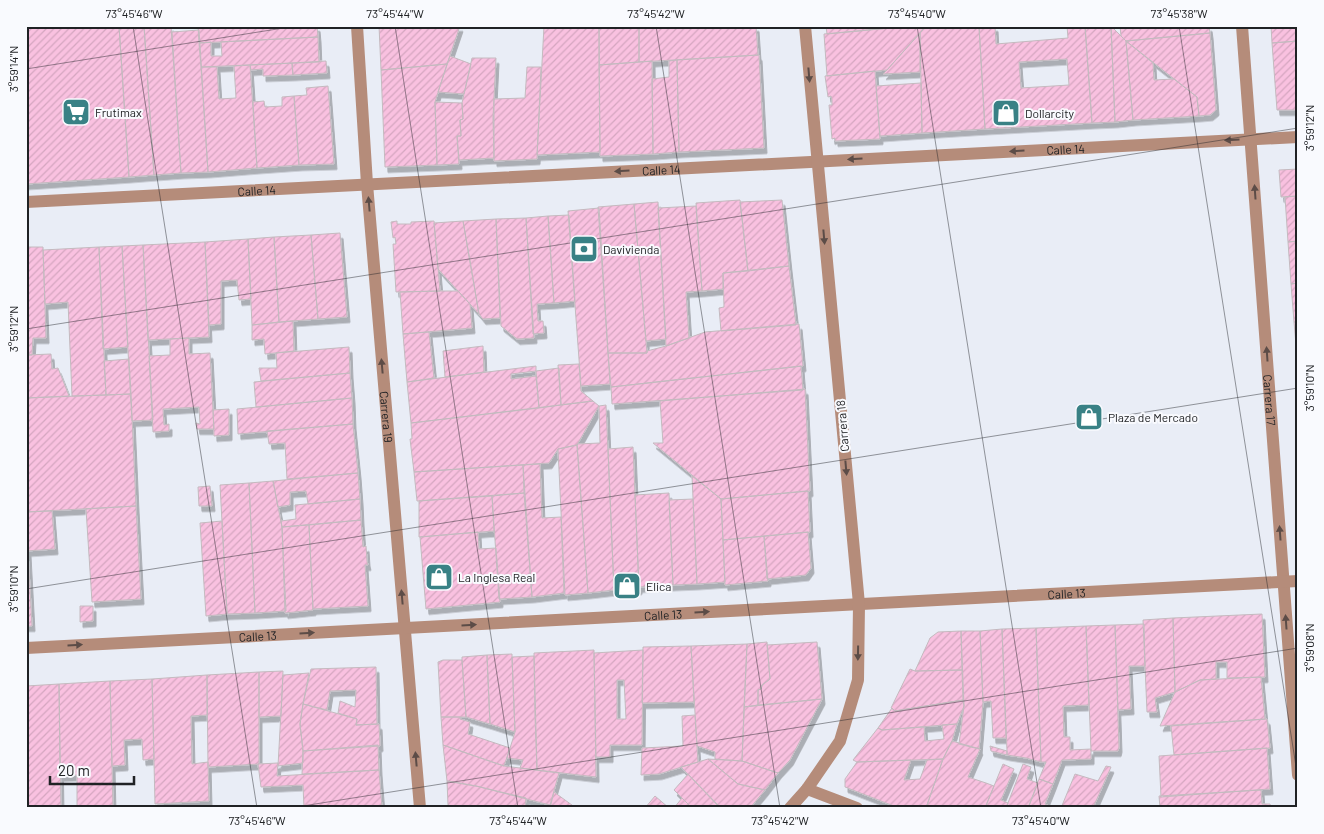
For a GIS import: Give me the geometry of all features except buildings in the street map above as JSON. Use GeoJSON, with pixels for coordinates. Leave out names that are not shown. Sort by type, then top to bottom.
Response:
{"type":"FeatureCollection","features":[{"type":"Feature","properties":{"kind":"street","name":"Carrera 19"},"geometry":{"type":"LineString","coordinates":[[357,26],[367,184],[420,808]]}},
{"type":"Feature","properties":{"kind":"street","name":"Carrera 18"},"geometry":{"type":"LineString","coordinates":[[790,808],[807,788],[840,741],[858,680],[859,604],[805,26]]}},
{"type":"Feature","properties":{"kind":"street","name":"Carrera 17"},"geometry":{"type":"LineString","coordinates":[[1242,26],[1298,775]]}},
{"type":"Feature","properties":{"kind":"street","name":"Calle 14"},"geometry":{"type":"LineString","coordinates":[[26,202],[1298,137]]}},
{"type":"Feature","properties":{"kind":"street","name":"Calle 13"},"geometry":{"type":"LineString","coordinates":[[26,648],[1298,581]]}},
{"type":"Feature","properties":{"kind":"street"},"geometry":{"type":"LineString","coordinates":[[807,788],[857,808]]}},
{"type":"Feature","properties":{"kind":"place","name":"Frutimax"},"geometry":{"type":"Point","coordinates":[76,112]}},
{"type":"Feature","properties":{"kind":"place","name":"Dollarcity"},"geometry":{"type":"Point","coordinates":[1006,113]}},
{"type":"Feature","properties":{"kind":"place","name":"Davivienda"},"geometry":{"type":"Point","coordinates":[584,249]}},
{"type":"Feature","properties":{"kind":"place","name":"Plaza de Mercado"},"geometry":{"type":"Point","coordinates":[1089,417]}},
{"type":"Feature","properties":{"kind":"place","name":"La Inglesa Real"},"geometry":{"type":"Point","coordinates":[439,577]}},
{"type":"Feature","properties":{"kind":"place","name":"Elica"},"geometry":{"type":"Point","coordinates":[627,586]}}]}
